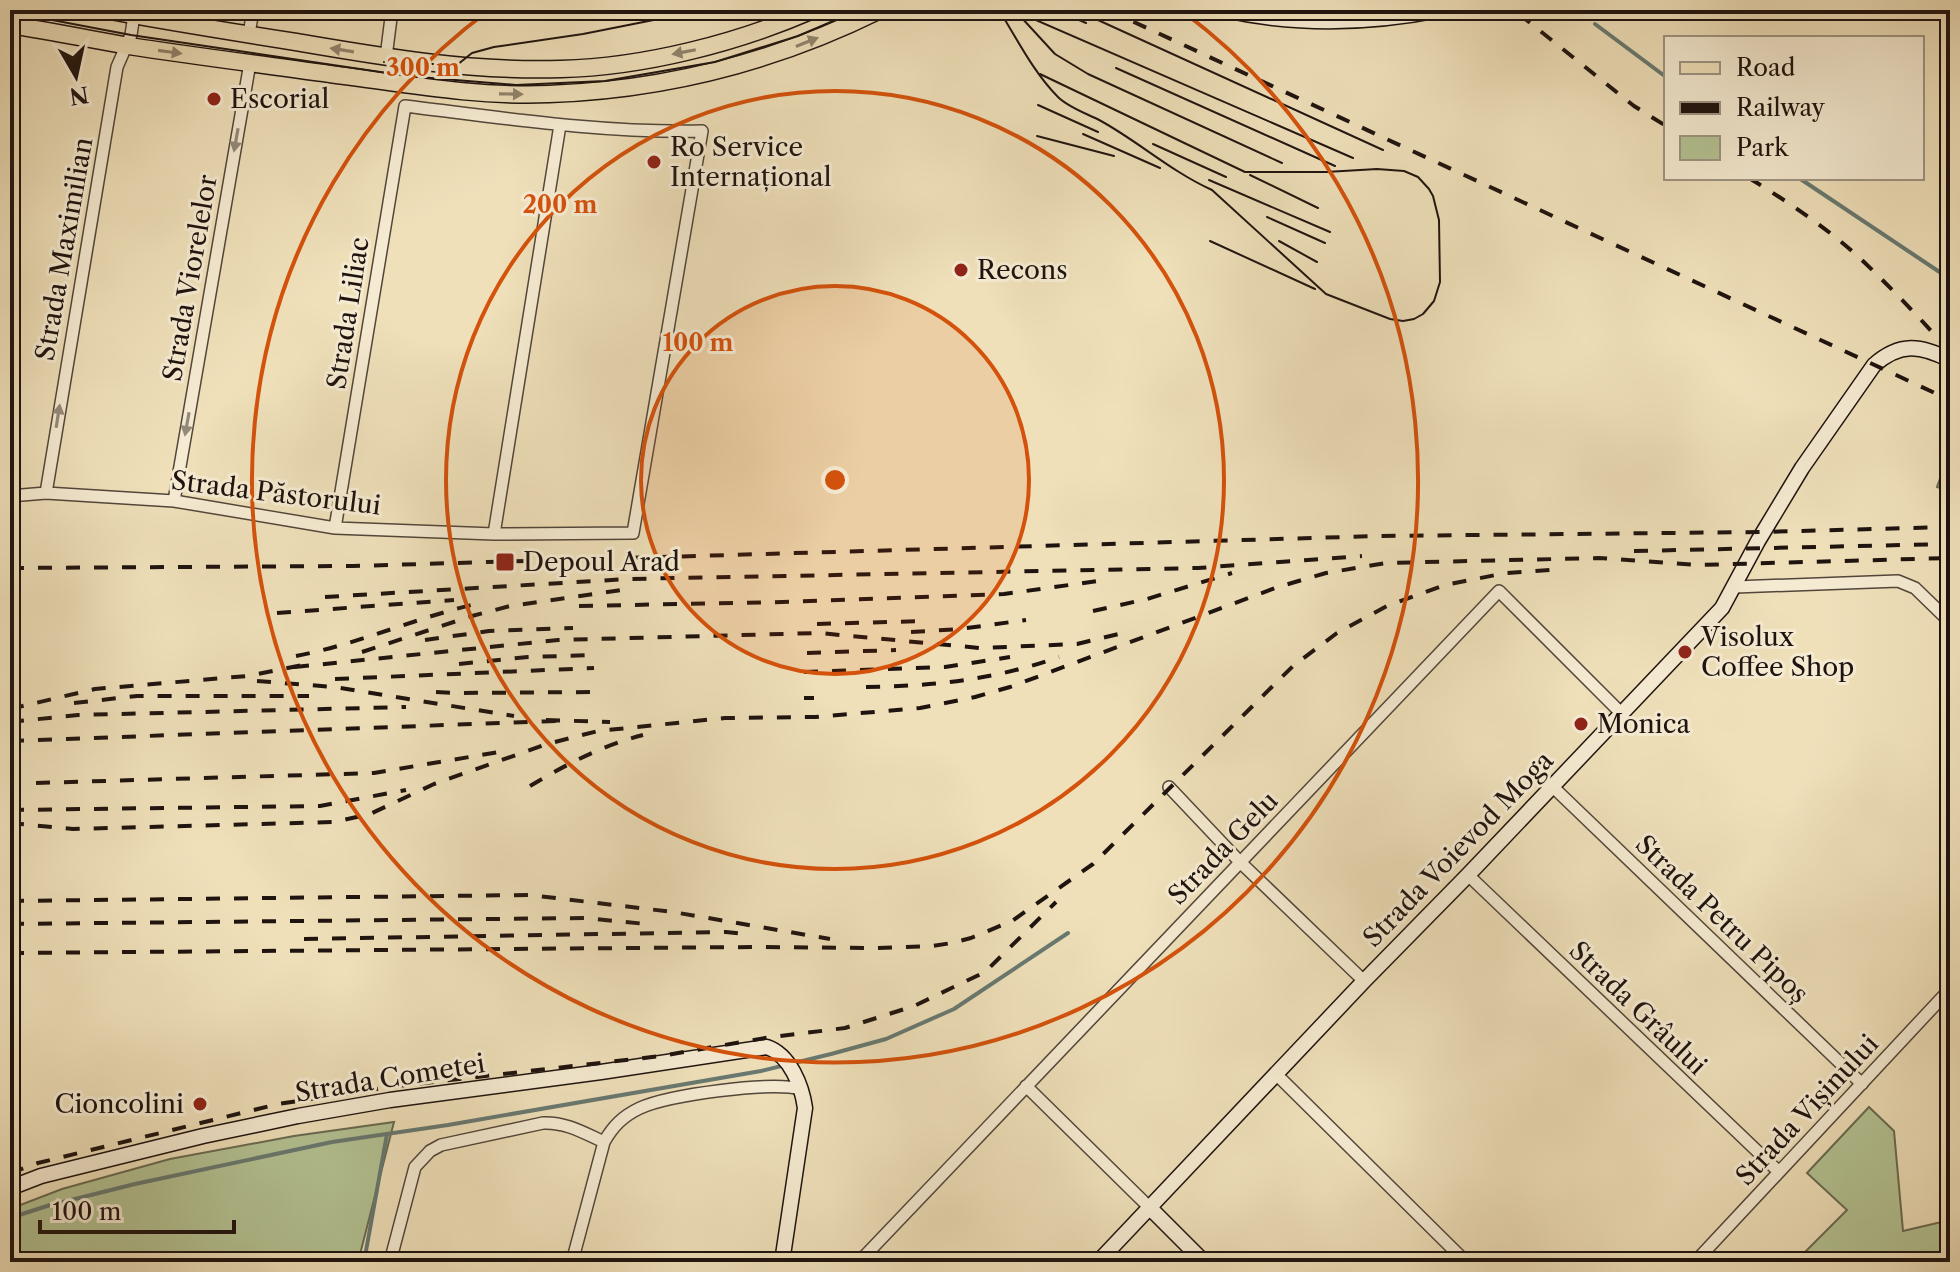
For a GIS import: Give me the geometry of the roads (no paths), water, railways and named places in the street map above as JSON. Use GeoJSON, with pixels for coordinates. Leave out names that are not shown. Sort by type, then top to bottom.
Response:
{"type":"FeatureCollection","features":[{"type":"Feature","properties":{"kind":"main road"},"geometry":{"type":"LineString","coordinates":[[105,10],[386,57],[471,67],[561,69],[700,49],[759,32],[813,10]]}},
{"type":"Feature","properties":{"kind":"main road"},"geometry":{"type":"LineString","coordinates":[[10,25],[127,46],[460,92],[547,95],[666,82],[765,58],[848,26],[880,10]]}},
{"type":"Feature","properties":{"kind":"street"},"geometry":{"type":"LineString","coordinates":[[249,34],[253,10]]}},
{"type":"Feature","properties":{"kind":"street"},"geometry":{"type":"LineString","coordinates":[[386,57],[392,10]]}},
{"type":"Feature","properties":{"kind":"street"},"geometry":{"type":"LineString","coordinates":[[1225,10],[1278,18],[1338,21],[1379,19],[1440,10]]}},
{"type":"Feature","properties":{"kind":"street","name":"Strada Maximilian"},"geometry":{"type":"LineString","coordinates":[[46,493],[117,67],[127,46],[134,15]]}},
{"type":"Feature","properties":{"kind":"street","name":"Strada Viorelelor"},"geometry":{"type":"LineString","coordinates":[[174,501],[250,63]]}},
{"type":"Feature","properties":{"kind":"street","name":"Strada Liliac"},"geometry":{"type":"LineString","coordinates":[[335,528],[405,106],[560,125]]}},
{"type":"Feature","properties":{"kind":"street"},"geometry":{"type":"LineString","coordinates":[[494,534],[560,125]]}},
{"type":"Feature","properties":{"kind":"street","name":"Strada Păstorului"},"geometry":{"type":"LineString","coordinates":[[10,496],[46,493],[174,501],[335,528],[494,534],[633,533],[702,131],[649,132],[560,125]]}},
{"type":"Feature","properties":{"kind":"street","name":"Strada Voievod Moga"},"geometry":{"type":"LineString","coordinates":[[1098,1262],[1722,608],[1802,468],[1874,365],[1884,356],[1909,348],[1919,348],[1950,360]]}},
{"type":"Feature","properties":{"kind":"street"},"geometry":{"type":"LineString","coordinates":[[1735,587],[1898,581],[1915,588],[1950,622]]}},
{"type":"Feature","properties":{"kind":"street","name":"Strada Gelu"},"geometry":{"type":"LineString","coordinates":[[859,1262],[1499,591],[1622,714]]}},
{"type":"Feature","properties":{"kind":"street","name":"Strada Petru Pipoș"},"geometry":{"type":"LineString","coordinates":[[1552,786],[1862,1084]]}},
{"type":"Feature","properties":{"kind":"street"},"geometry":{"type":"LineString","coordinates":[[1169,787],[1240,862],[1364,981]]}},
{"type":"Feature","properties":{"kind":"street","name":"Strada Grâului"},"geometry":{"type":"LineString","coordinates":[[1468,875],[1779,1172]]}},
{"type":"Feature","properties":{"kind":"street","name":"Strada Vișinului"},"geometry":{"type":"LineString","coordinates":[[1695,1262],[1950,989]]}},
{"type":"Feature","properties":{"kind":"street","name":"Strada Cometei"},"geometry":{"type":"LineString","coordinates":[[10,1188],[41,1176],[298,1116],[390,1100],[767,1047],[781,1054],[798,1083]]}},
{"type":"Feature","properties":{"kind":"street"},"geometry":{"type":"LineString","coordinates":[[1276,1074],[1466,1262]]}},
{"type":"Feature","properties":{"kind":"street"},"geometry":{"type":"LineString","coordinates":[[572,1262],[604,1142],[615,1124],[639,1108],[669,1099],[798,1083],[805,1115],[782,1262]]}},
{"type":"Feature","properties":{"kind":"street"},"geometry":{"type":"LineString","coordinates":[[1026,1086],[1204,1262]]}},
{"type":"Feature","properties":{"kind":"street"},"geometry":{"type":"LineString","coordinates":[[390,1262],[415,1167],[430,1151],[441,1145],[543,1123],[564,1124],[604,1142]]}},
{"type":"Feature","properties":{"kind":"street"},"geometry":{"type":"LineString","coordinates":[[1708,1248],[1711,1262]]}},
{"type":"Feature","properties":{"kind":"waterway"},"geometry":{"type":"LineString","coordinates":[[1595,24],[1664,76]]}},
{"type":"Feature","properties":{"kind":"waterway"},"geometry":{"type":"LineString","coordinates":[[1802,180],[1950,279]]}},
{"type":"Feature","properties":{"kind":"waterway"},"geometry":{"type":"LineString","coordinates":[[10,1218],[135,1184],[332,1142],[761,1071],[831,1054],[886,1039],[954,1009],[1068,933]]}},
{"type":"Feature","properties":{"kind":"waterway"},"geometry":{"type":"LineString","coordinates":[[364,1262],[387,1134]]}},
{"type":"Feature","properties":{"kind":"tram line"},"geometry":{"type":"LineString","coordinates":[[384,62],[457,65],[472,53],[494,47],[583,34],[704,10]]}},
{"type":"Feature","properties":{"kind":"tram line"},"geometry":{"type":"LineString","coordinates":[[10,12],[131,35],[407,76],[516,85],[605,81],[715,62],[798,36],[859,10]]}},
{"type":"Feature","properties":{"kind":"tram line"},"geometry":{"type":"LineString","coordinates":[[999,10],[1034,67],[1062,101],[1115,129],[1183,175],[1212,190],[1326,294],[1390,319],[1403,321],[1423,314],[1434,301],[1440,282],[1439,220],[1433,196],[1418,177],[1404,171],[1377,169],[1245,172],[1040,74]]}},
{"type":"Feature","properties":{"kind":"tram line"},"geometry":{"type":"LineString","coordinates":[[1056,10],[1086,23]]}},
{"type":"Feature","properties":{"kind":"tram line"},"geometry":{"type":"LineString","coordinates":[[1076,10],[1383,150]]}},
{"type":"Feature","properties":{"kind":"tram line"},"geometry":{"type":"LineString","coordinates":[[1262,10],[1315,14],[1403,10]]}},
{"type":"Feature","properties":{"kind":"tram line"},"geometry":{"type":"LineString","coordinates":[[1015,11],[1353,158]]}},
{"type":"Feature","properties":{"kind":"tram line"},"geometry":{"type":"LineString","coordinates":[[1020,16],[1055,54],[1088,74],[1282,163]]}},
{"type":"Feature","properties":{"kind":"tram line"},"geometry":{"type":"LineString","coordinates":[[1116,68],[1335,166]]}},
{"type":"Feature","properties":{"kind":"tram line"},"geometry":{"type":"LineString","coordinates":[[1038,105],[1098,132]]}},
{"type":"Feature","properties":{"kind":"tram line"},"geometry":{"type":"LineString","coordinates":[[1083,134],[1160,168]]}},
{"type":"Feature","properties":{"kind":"tram line"},"geometry":{"type":"LineString","coordinates":[[1037,136],[1114,156]]}},
{"type":"Feature","properties":{"kind":"tram line"},"geometry":{"type":"LineString","coordinates":[[1153,144],[1226,177]]}},
{"type":"Feature","properties":{"kind":"tram line"},"geometry":{"type":"LineString","coordinates":[[1250,175],[1318,208]]}},
{"type":"Feature","properties":{"kind":"tram line"},"geometry":{"type":"LineString","coordinates":[[1209,180],[1330,232]]}},
{"type":"Feature","properties":{"kind":"tram line"},"geometry":{"type":"LineString","coordinates":[[1267,217],[1325,243]]}},
{"type":"Feature","properties":{"kind":"tram line"},"geometry":{"type":"LineString","coordinates":[[1210,241],[1315,289]]}},
{"type":"Feature","properties":{"kind":"tram line"},"geometry":{"type":"LineString","coordinates":[[1279,241],[1317,262]]}},
{"type":"Feature","properties":{"kind":"railway"},"geometry":{"type":"LineString","coordinates":[[1108,10],[1950,400]]}},
{"type":"Feature","properties":{"kind":"railway"},"geometry":{"type":"LineString","coordinates":[[1519,14],[1634,106],[1664,125]]}},
{"type":"Feature","properties":{"kind":"railway"},"geometry":{"type":"LineString","coordinates":[[1752,180],[1809,217],[1851,250],[1950,352]]}},
{"type":"Feature","properties":{"kind":"railway"},"geometry":{"type":"LineString","coordinates":[[10,568],[353,566],[1380,536],[1950,527]]}},
{"type":"Feature","properties":{"kind":"railway"},"geometry":{"type":"LineString","coordinates":[[1634,551],[1950,544]]}},
{"type":"Feature","properties":{"kind":"railway"},"geometry":{"type":"LineString","coordinates":[[325,597],[628,579],[1198,568],[1362,556]]}},
{"type":"Feature","properties":{"kind":"railway"},"geometry":{"type":"LineString","coordinates":[[10,823],[73,829],[334,822],[370,814],[434,784],[547,744],[598,731],[725,718],[815,717],[920,708],[975,697],[1010,687],[1278,587],[1326,573],[1386,563],[1599,558],[1698,565],[1950,558]]}},
{"type":"Feature","properties":{"kind":"railway"},"geometry":{"type":"LineString","coordinates":[[10,953],[877,948],[952,943],[1012,921],[1093,864],[1293,666],[1337,633],[1387,606],[1445,585],[1506,573],[1550,570]]}},
{"type":"Feature","properties":{"kind":"railway"},"geometry":{"type":"LineString","coordinates":[[1093,611],[1147,599],[1232,573]]}},
{"type":"Feature","properties":{"kind":"railway"},"geometry":{"type":"LineString","coordinates":[[579,606],[1004,594],[1098,581]]}},
{"type":"Feature","properties":{"kind":"railway"},"geometry":{"type":"LineString","coordinates":[[362,652],[510,606],[622,590]]}},
{"type":"Feature","properties":{"kind":"railway"},"geometry":{"type":"LineString","coordinates":[[277,613],[454,600]]}},
{"type":"Feature","properties":{"kind":"railway"},"geometry":{"type":"LineString","coordinates":[[296,656],[480,603]]}},
{"type":"Feature","properties":{"kind":"railway"},"geometry":{"type":"LineString","coordinates":[[911,632],[1026,620]]}},
{"type":"Feature","properties":{"kind":"railway"},"geometry":{"type":"LineString","coordinates":[[817,624],[926,621]]}},
{"type":"Feature","properties":{"kind":"railway"},"geometry":{"type":"LineString","coordinates":[[425,640],[489,631],[573,628]]}},
{"type":"Feature","properties":{"kind":"railway"},"geometry":{"type":"LineString","coordinates":[[295,667],[558,640],[819,633],[980,648],[1077,644],[1131,631]]}},
{"type":"Feature","properties":{"kind":"railway"},"geometry":{"type":"LineString","coordinates":[[807,653],[896,650]]}},
{"type":"Feature","properties":{"kind":"railway"},"geometry":{"type":"LineString","coordinates":[[459,664],[594,655]]}},
{"type":"Feature","properties":{"kind":"railway"},"geometry":{"type":"LineString","coordinates":[[804,672],[945,667],[1010,657]]}},
{"type":"Feature","properties":{"kind":"railway"},"geometry":{"type":"LineString","coordinates":[[866,687],[964,680],[1059,657]]}},
{"type":"Feature","properties":{"kind":"railway"},"geometry":{"type":"LineString","coordinates":[[10,709],[95,689],[247,676],[303,665]]}},
{"type":"Feature","properties":{"kind":"railway"},"geometry":{"type":"LineString","coordinates":[[335,679],[594,668]]}},
{"type":"Feature","properties":{"kind":"railway"},"geometry":{"type":"LineString","coordinates":[[257,681],[334,687],[514,716]]}},
{"type":"Feature","properties":{"kind":"railway"},"geometry":{"type":"LineString","coordinates":[[436,692],[596,692]]}},
{"type":"Feature","properties":{"kind":"railway"},"geometry":{"type":"LineString","coordinates":[[74,703],[137,696],[309,696]]}},
{"type":"Feature","properties":{"kind":"railway"},"geometry":{"type":"LineString","coordinates":[[804,698],[814,698]]}},
{"type":"Feature","properties":{"kind":"railway"},"geometry":{"type":"LineString","coordinates":[[10,722],[78,715],[406,707]]}},
{"type":"Feature","properties":{"kind":"railway"},"geometry":{"type":"LineString","coordinates":[[546,720],[610,722]]}},
{"type":"Feature","properties":{"kind":"railway"},"geometry":{"type":"LineString","coordinates":[[10,741],[556,721]]}},
{"type":"Feature","properties":{"kind":"railway"},"geometry":{"type":"LineString","coordinates":[[530,786],[585,756],[643,735]]}},
{"type":"Feature","properties":{"kind":"railway"},"geometry":{"type":"LineString","coordinates":[[36,783],[374,773],[499,752]]}},
{"type":"Feature","properties":{"kind":"railway"},"geometry":{"type":"LineString","coordinates":[[10,810],[320,806],[406,790]]}},
{"type":"Feature","properties":{"kind":"railway"},"geometry":{"type":"LineString","coordinates":[[10,901],[530,895],[673,912],[830,939]]}},
{"type":"Feature","properties":{"kind":"railway"},"geometry":{"type":"LineString","coordinates":[[10,1173],[38,1163],[278,1104],[389,1087],[661,1056],[845,1028],[914,1006],[985,972],[1056,902]]}},
{"type":"Feature","properties":{"kind":"railway"},"geometry":{"type":"LineString","coordinates":[[10,924],[585,918],[646,924]]}},
{"type":"Feature","properties":{"kind":"railway"},"geometry":{"type":"LineString","coordinates":[[304,939],[744,934]]}},
{"type":"Feature","properties":{"kind":"place","name":"Escorial"},"geometry":{"type":"Point","coordinates":[214,99]}},
{"type":"Feature","properties":{"kind":"place","name":"Ro Service Internațional"},"geometry":{"type":"Point","coordinates":[654,162]}},
{"type":"Feature","properties":{"kind":"place","name":"Recons"},"geometry":{"type":"Point","coordinates":[961,270]}},
{"type":"Feature","properties":{"kind":"place","name":"Depoul Arad"},"geometry":{"type":"Point","coordinates":[505,562]}},
{"type":"Feature","properties":{"kind":"place","name":"Visolux Coffee Shop"},"geometry":{"type":"Point","coordinates":[1685,652]}},
{"type":"Feature","properties":{"kind":"place","name":"Monica"},"geometry":{"type":"Point","coordinates":[1581,724]}},
{"type":"Feature","properties":{"kind":"place","name":"Cioncolini"},"geometry":{"type":"Point","coordinates":[200,1104]}}]}
